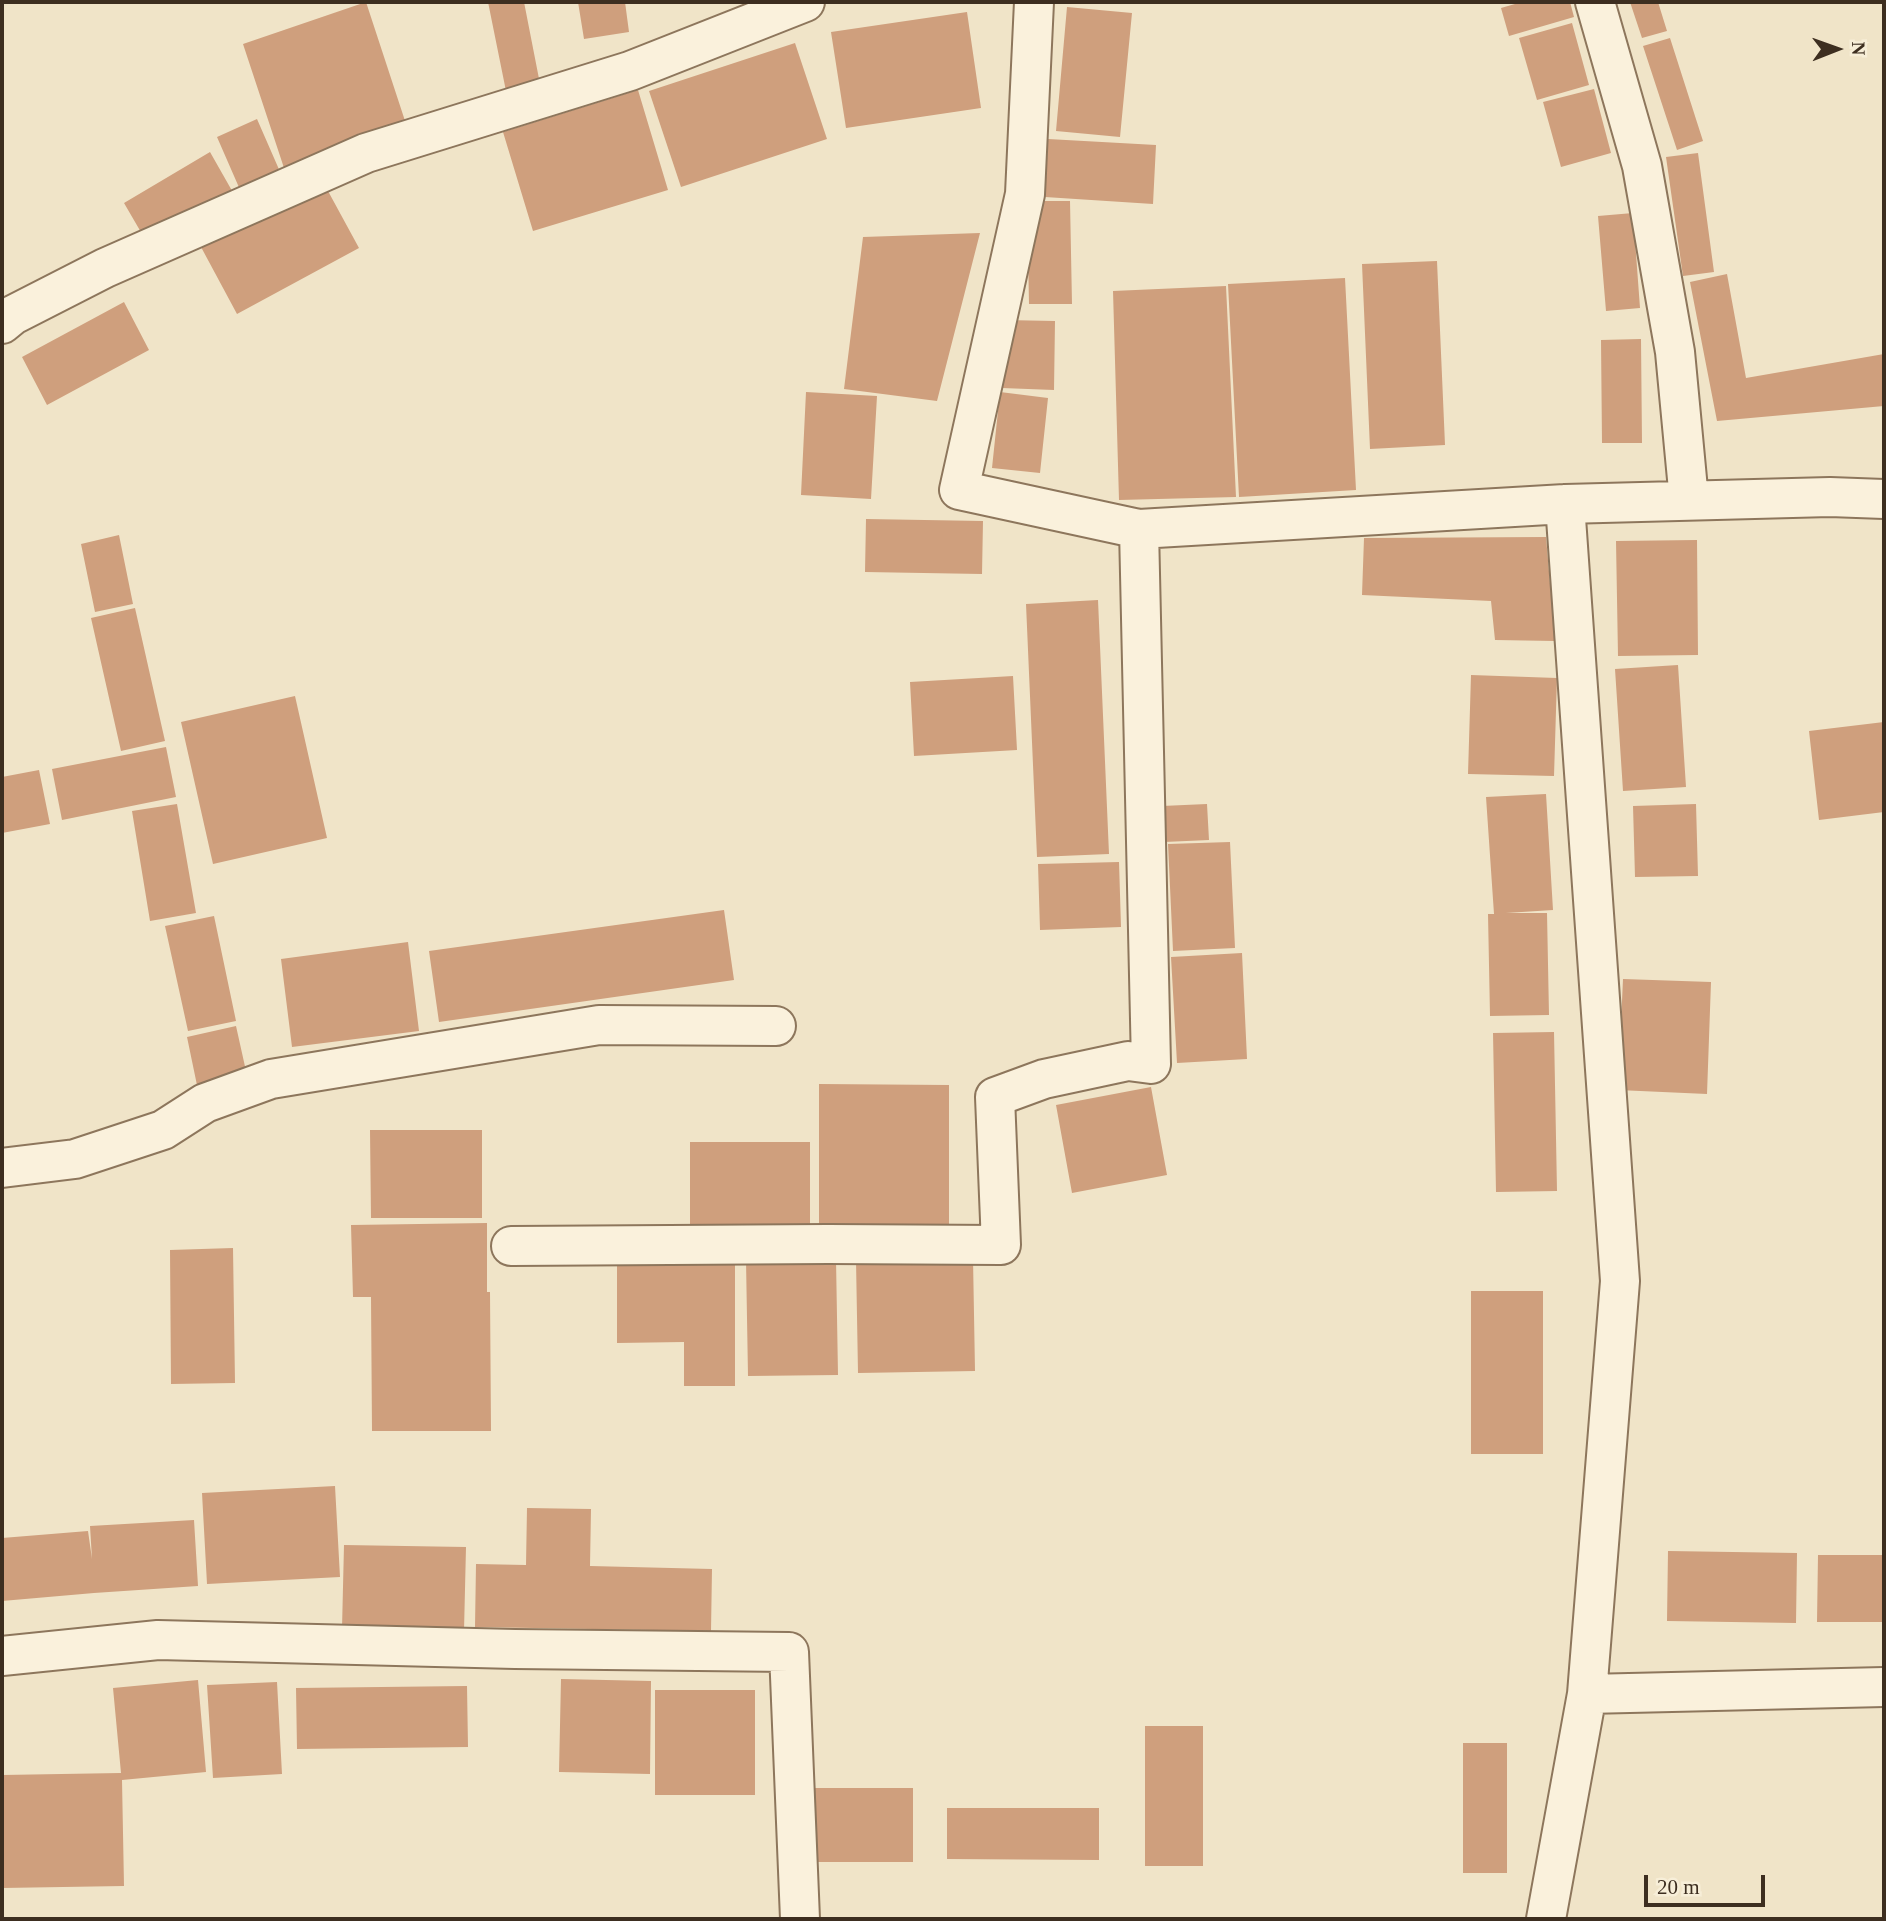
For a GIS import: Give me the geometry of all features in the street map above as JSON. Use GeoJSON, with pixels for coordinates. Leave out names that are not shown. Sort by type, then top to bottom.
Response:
{"type":"FeatureCollection","features":[{"type":"Feature","properties":{"kind":"street"},"geometry":{"type":"LineString","coordinates":[[5,313],[366,153],[630,71],[805,2]]}},
{"type":"Feature","properties":{"kind":"street"},"geometry":{"type":"LineString","coordinates":[[1034,2],[1025,194],[959,490],[1139,529],[1564,504],[1830,497],[1884,499]]}},
{"type":"Feature","properties":{"kind":"street"},"geometry":{"type":"LineString","coordinates":[[1595,2],[1642,166],[1675,352],[1689,500]]}},
{"type":"Feature","properties":{"kind":"street"},"geometry":{"type":"LineString","coordinates":[[1546,1919],[1587,1694],[1620,1281],[1564,504]]}},
{"type":"Feature","properties":{"kind":"street"},"geometry":{"type":"LineString","coordinates":[[511,1246],[1001,1245],[995,1097],[1044,1079],[1128,1061],[1151,1063],[1139,529]]}},
{"type":"Feature","properties":{"kind":"street"},"geometry":{"type":"LineString","coordinates":[[2,1168],[75,1159],[163,1130],[205,1103],[271,1079],[599,1025],[776,1026]]}},
{"type":"Feature","properties":{"kind":"street"},"geometry":{"type":"LineString","coordinates":[[2,1656],[158,1640],[515,1649],[789,1652],[800,1919]]}},
{"type":"Feature","properties":{"kind":"street"},"geometry":{"type":"LineString","coordinates":[[1587,1694],[1884,1686]]}},
{"type":"Feature","properties":{"kind":"building"},"geometry":{"type":"Polygon","coordinates":[[[366,2],[408,130],[285,171],[243,44],[366,2]]]}},
{"type":"Feature","properties":{"kind":"building"},"geometry":{"type":"Polygon","coordinates":[[[488,2],[524,2],[541,89],[507,96],[488,2]]]}},
{"type":"Feature","properties":{"kind":"building"},"geometry":{"type":"Polygon","coordinates":[[[578,2],[625,2],[629,32],[584,39],[578,2]]]}},
{"type":"Feature","properties":{"kind":"building"},"geometry":{"type":"Polygon","coordinates":[[[1522,2],[1570,2],[1574,17],[1509,36],[1501,8],[1522,2]]]}},
{"type":"Feature","properties":{"kind":"building"},"geometry":{"type":"Polygon","coordinates":[[[1630,2],[1658,2],[1667,31],[1642,38],[1630,2]]]}},
{"type":"Feature","properties":{"kind":"building"},"geometry":{"type":"Polygon","coordinates":[[[1067,7],[1132,13],[1120,137],[1056,131],[1067,7]]]}},
{"type":"Feature","properties":{"kind":"building"},"geometry":{"type":"Polygon","coordinates":[[[967,12],[981,108],[846,128],[831,32],[967,12]]]}},
{"type":"Feature","properties":{"kind":"building"},"geometry":{"type":"Polygon","coordinates":[[[1572,23],[1589,85],[1537,100],[1519,38],[1572,23]]]}},
{"type":"Feature","properties":{"kind":"building"},"geometry":{"type":"Polygon","coordinates":[[[1670,38],[1703,141],[1677,150],[1643,46],[1670,38]]]}},
{"type":"Feature","properties":{"kind":"building"},"geometry":{"type":"Polygon","coordinates":[[[795,43],[827,139],[681,187],[649,91],[795,43]]]}},
{"type":"Feature","properties":{"kind":"building"},"geometry":{"type":"Polygon","coordinates":[[[1594,89],[1611,153],[1561,167],[1543,102],[1594,89]]]}},
{"type":"Feature","properties":{"kind":"building"},"geometry":{"type":"Polygon","coordinates":[[[638,90],[668,190],[533,231],[503,132],[638,90]]]}},
{"type":"Feature","properties":{"kind":"building"},"geometry":{"type":"Polygon","coordinates":[[[257,119],[281,174],[241,192],[217,137],[257,119]]]}},
{"type":"Feature","properties":{"kind":"building"},"geometry":{"type":"Polygon","coordinates":[[[1048,139],[1156,145],[1153,204],[1045,197],[1048,139]]]}},
{"type":"Feature","properties":{"kind":"building"},"geometry":{"type":"Polygon","coordinates":[[[210,152],[235,196],[149,246],[124,203],[210,152]]]}},
{"type":"Feature","properties":{"kind":"building"},"geometry":{"type":"Polygon","coordinates":[[[1698,153],[1714,272],[1683,276],[1666,157],[1698,153]]]}},
{"type":"Feature","properties":{"kind":"building"},"geometry":{"type":"Polygon","coordinates":[[[322,180],[359,248],[237,314],[201,247],[322,180]]]}},
{"type":"Feature","properties":{"kind":"building"},"geometry":{"type":"Polygon","coordinates":[[[1027,201],[1070,201],[1072,304],[1029,304],[1027,201]]]}},
{"type":"Feature","properties":{"kind":"building"},"geometry":{"type":"Polygon","coordinates":[[[1633,213],[1640,308],[1606,311],[1598,216],[1633,213]]]}},
{"type":"Feature","properties":{"kind":"building"},"geometry":{"type":"Polygon","coordinates":[[[980,233],[937,401],[844,389],[863,237],[980,233]]]}},
{"type":"Feature","properties":{"kind":"building"},"geometry":{"type":"Polygon","coordinates":[[[1437,261],[1445,445],[1370,449],[1362,264],[1437,261]]]}},
{"type":"Feature","properties":{"kind":"building"},"geometry":{"type":"Polygon","coordinates":[[[1727,274],[1746,378],[1884,354],[1884,406],[1717,421],[1690,282],[1727,274]]]}},
{"type":"Feature","properties":{"kind":"building"},"geometry":{"type":"Polygon","coordinates":[[[1345,278],[1356,490],[1239,497],[1228,284],[1345,278]]]}},
{"type":"Feature","properties":{"kind":"building"},"geometry":{"type":"Polygon","coordinates":[[[1226,286],[1236,497],[1119,500],[1113,291],[1226,286]]]}},
{"type":"Feature","properties":{"kind":"building"},"geometry":{"type":"Polygon","coordinates":[[[124,302],[149,350],[47,405],[22,357],[124,302]]]}},
{"type":"Feature","properties":{"kind":"building"},"geometry":{"type":"Polygon","coordinates":[[[1004,320],[1055,321],[1054,390],[1002,388],[1004,320]]]}},
{"type":"Feature","properties":{"kind":"building"},"geometry":{"type":"Polygon","coordinates":[[[1641,339],[1642,443],[1602,443],[1601,340],[1641,339]]]}},
{"type":"Feature","properties":{"kind":"building"},"geometry":{"type":"Polygon","coordinates":[[[806,392],[877,396],[871,499],[801,495],[806,392]]]}},
{"type":"Feature","properties":{"kind":"building"},"geometry":{"type":"Polygon","coordinates":[[[1000,392],[1048,398],[1040,473],[992,468],[1000,392]]]}},
{"type":"Feature","properties":{"kind":"building"},"geometry":{"type":"Polygon","coordinates":[[[866,519],[983,521],[982,574],[865,572],[866,519]]]}},
{"type":"Feature","properties":{"kind":"building"},"geometry":{"type":"Polygon","coordinates":[[[119,535],[133,604],[95,612],[81,544],[119,535]]]}},
{"type":"Feature","properties":{"kind":"building"},"geometry":{"type":"Polygon","coordinates":[[[1546,537],[1555,641],[1495,640],[1491,601],[1362,595],[1364,538],[1546,537]]]}},
{"type":"Feature","properties":{"kind":"building"},"geometry":{"type":"Polygon","coordinates":[[[1697,540],[1698,655],[1618,656],[1616,541],[1697,540]]]}},
{"type":"Feature","properties":{"kind":"building"},"geometry":{"type":"Polygon","coordinates":[[[1098,600],[1109,854],[1037,857],[1026,604],[1098,600]]]}},
{"type":"Feature","properties":{"kind":"building"},"geometry":{"type":"Polygon","coordinates":[[[135,608],[165,741],[121,751],[91,618],[135,608]]]}},
{"type":"Feature","properties":{"kind":"building"},"geometry":{"type":"Polygon","coordinates":[[[1678,665],[1686,787],[1623,791],[1615,669],[1678,665]]]}},
{"type":"Feature","properties":{"kind":"building"},"geometry":{"type":"Polygon","coordinates":[[[1471,675],[1557,678],[1554,776],[1468,774],[1471,675]]]}},
{"type":"Feature","properties":{"kind":"building"},"geometry":{"type":"Polygon","coordinates":[[[1013,676],[1017,750],[914,756],[910,682],[1013,676]]]}},
{"type":"Feature","properties":{"kind":"building"},"geometry":{"type":"Polygon","coordinates":[[[295,696],[327,838],[213,864],[181,722],[295,696]]]}},
{"type":"Feature","properties":{"kind":"building"},"geometry":{"type":"Polygon","coordinates":[[[1884,722],[1884,812],[1819,820],[1809,731],[1884,722]]]}},
{"type":"Feature","properties":{"kind":"building"},"geometry":{"type":"Polygon","coordinates":[[[166,747],[176,797],[62,820],[52,769],[166,747]]]}},
{"type":"Feature","properties":{"kind":"building"},"geometry":{"type":"Polygon","coordinates":[[[39,770],[50,824],[2,833],[2,777],[39,770]]]}},
{"type":"Feature","properties":{"kind":"building"},"geometry":{"type":"Polygon","coordinates":[[[1546,794],[1553,910],[1506,913],[1547,913],[1549,1015],[1490,1016],[1488,914],[1494,914],[1486,797],[1546,794]]]}},
{"type":"Feature","properties":{"kind":"building"},"geometry":{"type":"Polygon","coordinates":[[[177,804],[196,913],[150,921],[132,811],[177,804]]]}},
{"type":"Feature","properties":{"kind":"building"},"geometry":{"type":"Polygon","coordinates":[[[1207,804],[1209,840],[1164,842],[1162,806],[1207,804]]]}},
{"type":"Feature","properties":{"kind":"building"},"geometry":{"type":"Polygon","coordinates":[[[1696,804],[1698,876],[1635,877],[1633,806],[1696,804]]]}},
{"type":"Feature","properties":{"kind":"building"},"geometry":{"type":"Polygon","coordinates":[[[1230,842],[1235,948],[1173,951],[1168,844],[1230,842]]]}},
{"type":"Feature","properties":{"kind":"building"},"geometry":{"type":"Polygon","coordinates":[[[1119,862],[1121,927],[1040,930],[1038,864],[1119,862]]]}},
{"type":"Feature","properties":{"kind":"building"},"geometry":{"type":"Polygon","coordinates":[[[724,910],[734,980],[439,1022],[429,951],[724,910]]]}},
{"type":"Feature","properties":{"kind":"building"},"geometry":{"type":"Polygon","coordinates":[[[214,916],[236,1021],[188,1031],[165,926],[214,916]]]}},
{"type":"Feature","properties":{"kind":"building"},"geometry":{"type":"Polygon","coordinates":[[[408,942],[419,1031],[292,1047],[281,959],[408,942]]]}},
{"type":"Feature","properties":{"kind":"building"},"geometry":{"type":"Polygon","coordinates":[[[1242,953],[1247,1059],[1177,1063],[1171,957],[1242,953]]]}},
{"type":"Feature","properties":{"kind":"building"},"geometry":{"type":"Polygon","coordinates":[[[1623,979],[1711,982],[1707,1094],[1618,1090],[1623,979]]]}},
{"type":"Feature","properties":{"kind":"building"},"geometry":{"type":"Polygon","coordinates":[[[236,1026],[248,1080],[198,1090],[187,1037],[236,1026]]]}},
{"type":"Feature","properties":{"kind":"building"},"geometry":{"type":"Polygon","coordinates":[[[1554,1032],[1557,1191],[1496,1192],[1493,1033],[1554,1032]]]}},
{"type":"Feature","properties":{"kind":"building"},"geometry":{"type":"Polygon","coordinates":[[[819,1084],[949,1085],[949,1224],[819,1224],[819,1084]]]}},
{"type":"Feature","properties":{"kind":"building"},"geometry":{"type":"Polygon","coordinates":[[[1151,1087],[1167,1175],[1072,1193],[1056,1105],[1151,1087]]]}},
{"type":"Feature","properties":{"kind":"building"},"geometry":{"type":"Polygon","coordinates":[[[370,1130],[482,1130],[482,1218],[371,1218],[370,1130]]]}},
{"type":"Feature","properties":{"kind":"building"},"geometry":{"type":"Polygon","coordinates":[[[690,1142],[810,1142],[810,1228],[690,1229],[690,1142]]]}},
{"type":"Feature","properties":{"kind":"building"},"geometry":{"type":"Polygon","coordinates":[[[487,1223],[491,1431],[372,1431],[371,1297],[353,1297],[351,1225],[487,1223]]]}},
{"type":"Feature","properties":{"kind":"building"},"geometry":{"type":"Polygon","coordinates":[[[233,1248],[235,1383],[171,1384],[170,1250],[233,1248]]]}},
{"type":"Feature","properties":{"kind":"building"},"geometry":{"type":"Polygon","coordinates":[[[973,1258],[975,1371],[858,1373],[856,1260],[973,1258]]]}},
{"type":"Feature","properties":{"kind":"building"},"geometry":{"type":"Polygon","coordinates":[[[836,1259],[838,1375],[748,1376],[746,1260],[836,1259]]]}},
{"type":"Feature","properties":{"kind":"building"},"geometry":{"type":"Polygon","coordinates":[[[617,1265],[735,1265],[735,1386],[684,1386],[684,1342],[617,1343],[617,1265]]]}},
{"type":"Feature","properties":{"kind":"building"},"geometry":{"type":"Polygon","coordinates":[[[1471,1291],[1543,1291],[1543,1454],[1471,1454],[1471,1291]]]}},
{"type":"Feature","properties":{"kind":"building"},"geometry":{"type":"Polygon","coordinates":[[[335,1486],[340,1577],[207,1584],[202,1493],[335,1486]]]}},
{"type":"Feature","properties":{"kind":"building"},"geometry":{"type":"Polygon","coordinates":[[[527,1508],[591,1509],[590,1566],[712,1569],[711,1631],[475,1627],[476,1564],[526,1565],[527,1508]]]}},
{"type":"Feature","properties":{"kind":"building"},"geometry":{"type":"Polygon","coordinates":[[[194,1520],[198,1586],[2,1601],[2,1538],[88,1531],[92,1559],[90,1526],[194,1520]]]}},
{"type":"Feature","properties":{"kind":"building"},"geometry":{"type":"Polygon","coordinates":[[[344,1545],[466,1547],[464,1631],[342,1629],[344,1545]]]}},
{"type":"Feature","properties":{"kind":"building"},"geometry":{"type":"Polygon","coordinates":[[[1668,1551],[1797,1553],[1796,1623],[1667,1621],[1668,1551]]]}},
{"type":"Feature","properties":{"kind":"building"},"geometry":{"type":"Polygon","coordinates":[[[1818,1555],[1884,1555],[1884,1622],[1817,1622],[1818,1555]]]}},
{"type":"Feature","properties":{"kind":"building"},"geometry":{"type":"Polygon","coordinates":[[[561,1679],[651,1681],[650,1774],[559,1772],[561,1679]]]}},
{"type":"Feature","properties":{"kind":"building"},"geometry":{"type":"Polygon","coordinates":[[[198,1680],[206,1772],[122,1780],[124,1886],[2,1888],[2,1775],[121,1773],[113,1688],[198,1680]]]}},
{"type":"Feature","properties":{"kind":"building"},"geometry":{"type":"Polygon","coordinates":[[[277,1682],[282,1774],[213,1778],[207,1685],[277,1682]]]}},
{"type":"Feature","properties":{"kind":"building"},"geometry":{"type":"Polygon","coordinates":[[[467,1686],[468,1747],[297,1749],[296,1688],[467,1686]]]}},
{"type":"Feature","properties":{"kind":"building"},"geometry":{"type":"Polygon","coordinates":[[[655,1690],[755,1690],[755,1795],[655,1795],[655,1690]]]}},
{"type":"Feature","properties":{"kind":"building"},"geometry":{"type":"Polygon","coordinates":[[[1145,1726],[1203,1726],[1203,1866],[1145,1866],[1145,1726]]]}},
{"type":"Feature","properties":{"kind":"building"},"geometry":{"type":"Polygon","coordinates":[[[1463,1743],[1507,1743],[1507,1873],[1463,1873],[1463,1743]]]}},
{"type":"Feature","properties":{"kind":"building"},"geometry":{"type":"Polygon","coordinates":[[[794,1788],[913,1788],[913,1862],[793,1862],[794,1788]]]}},
{"type":"Feature","properties":{"kind":"building"},"geometry":{"type":"Polygon","coordinates":[[[947,1808],[1099,1808],[1099,1860],[947,1859],[947,1808]]]}}]}
